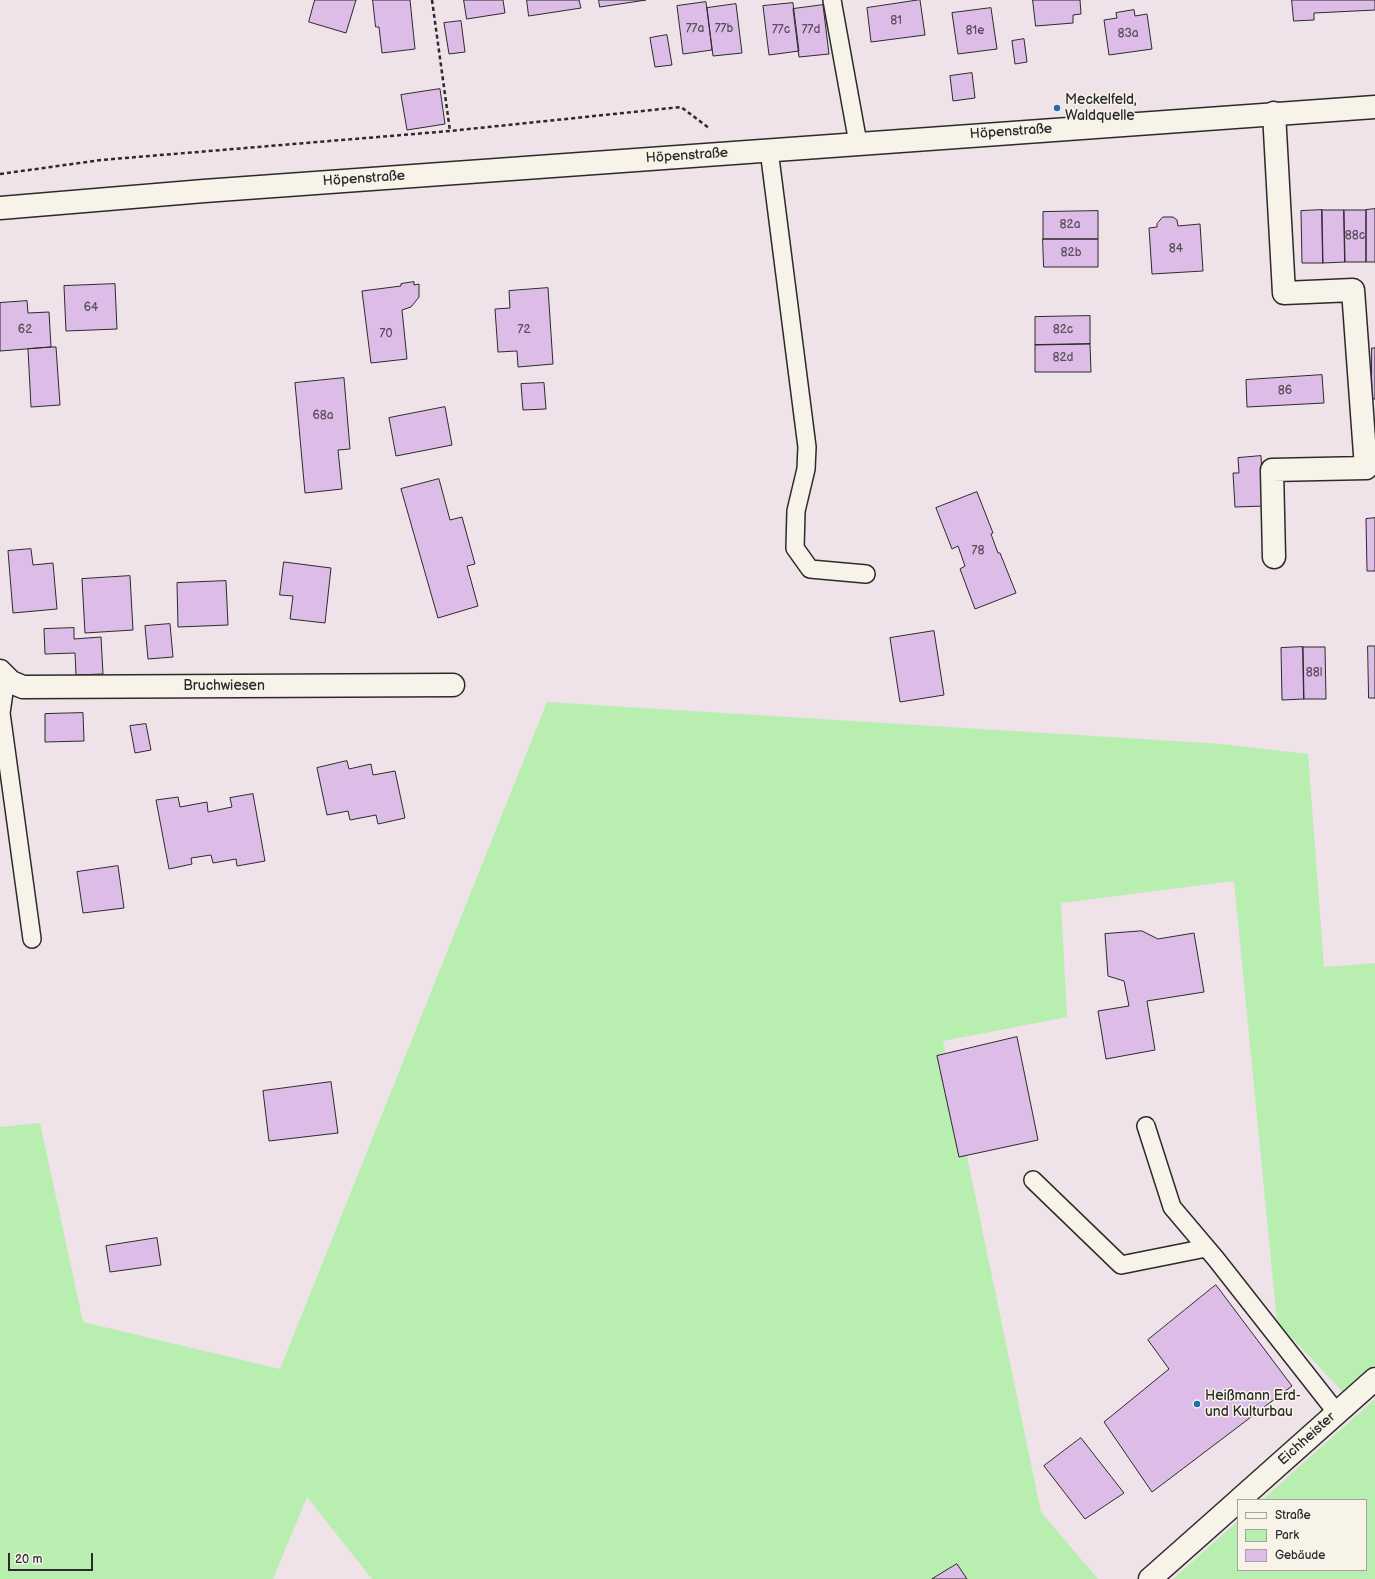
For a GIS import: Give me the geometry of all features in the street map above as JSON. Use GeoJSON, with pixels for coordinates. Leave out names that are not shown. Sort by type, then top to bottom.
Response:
{"type":"FeatureCollection","features":[{"type":"Feature","properties":{"kind":"main road","name":"Höpenstraße"},"geometry":{"type":"LineString","coordinates":[[0,208],[227,189],[1274,113],[1375,107]]}},
{"type":"Feature","properties":{"kind":"main road"},"geometry":{"type":"LineString","coordinates":[[1274,113],[1284,293],[1353,290],[1366,468],[1272,470],[1274,557]]}},
{"type":"Feature","properties":{"kind":"main road","name":"Bruchwiesen"},"geometry":{"type":"LineString","coordinates":[[2,676],[23,687],[453,685]]}},
{"type":"Feature","properties":{"kind":"main road","name":"Eichheister"},"geometry":{"type":"LineString","coordinates":[[1239,1499],[1375,1379]]}},
{"type":"Feature","properties":{"kind":"main road","name":"Eichheister"},"geometry":{"type":"LineString","coordinates":[[1150,1579],[1237,1501]]}},
{"type":"Feature","properties":{"kind":"lane"},"geometry":{"type":"LineString","coordinates":[[832,0],[858,143]]}},
{"type":"Feature","properties":{"kind":"lane"},"geometry":{"type":"LineString","coordinates":[[769,150],[807,447],[806,469],[796,511],[795,548],[810,569],[866,574]]}},
{"type":"Feature","properties":{"kind":"lane"},"geometry":{"type":"LineString","coordinates":[[2,676],[1,713],[32,939]]}},
{"type":"Feature","properties":{"kind":"lane"},"geometry":{"type":"LineString","coordinates":[[1146,1126],[1172,1207],[1337,1413]]}},
{"type":"Feature","properties":{"kind":"lane"},"geometry":{"type":"LineString","coordinates":[[1033,1180],[1121,1265],[1206,1248]]}},
{"type":"Feature","properties":{"kind":"path"},"geometry":{"type":"LineString","coordinates":[[432,0],[450,131]]}},
{"type":"Feature","properties":{"kind":"path"},"geometry":{"type":"LineString","coordinates":[[0,174],[101,160],[450,131],[681,107],[742,152]]}},
{"type":"Feature","properties":{"kind":"green space"},"geometry":{"type":"Polygon","coordinates":[[[547,702],[1221,744],[1308,754],[1324,967],[1375,963],[1375,1365],[1343,1392],[1277,1322],[1234,881],[1061,903],[1067,1017],[943,1041],[1041,1512],[1098,1579],[372,1579],[307,1497],[273,1579],[0,1579],[0,1127],[40,1123],[83,1322],[280,1369],[547,702]]]}},
{"type":"Feature","properties":{"kind":"green space"},"geometry":{"type":"Polygon","coordinates":[[[1375,1399],[1375,1579],[1173,1579],[1237,1522],[1237,1571],[1367,1571],[1367,1499],[1263,1499],[1375,1399]]]}},
{"type":"Feature","properties":{"kind":"building"},"geometry":{"type":"Polygon","coordinates":[[[315,0],[356,0],[346,33],[309,22],[315,0]]]}},
{"type":"Feature","properties":{"kind":"building"},"geometry":{"type":"Polygon","coordinates":[[[373,0],[410,0],[415,49],[382,53],[379,27],[376,27],[373,0]]]}},
{"type":"Feature","properties":{"kind":"building"},"geometry":{"type":"Polygon","coordinates":[[[464,0],[503,0],[505,13],[467,19],[464,0]]]}},
{"type":"Feature","properties":{"kind":"building"},"geometry":{"type":"Polygon","coordinates":[[[527,0],[579,0],[581,8],[529,16],[527,0]]]}},
{"type":"Feature","properties":{"kind":"building"},"geometry":{"type":"Polygon","coordinates":[[[599,0],[646,0],[600,7],[599,0]]]}},
{"type":"Feature","properties":{"kind":"building"},"geometry":{"type":"Polygon","coordinates":[[[920,0],[925,35],[871,42],[867,8],[920,0]]]}},
{"type":"Feature","properties":{"kind":"building"},"geometry":{"type":"Polygon","coordinates":[[[1033,0],[1080,0],[1081,14],[1073,15],[1073,23],[1036,26],[1033,0]]]}},
{"type":"Feature","properties":{"kind":"building"},"geometry":{"type":"Polygon","coordinates":[[[1292,0],[1375,0],[1375,10],[1314,13],[1314,20],[1294,21],[1292,0]]]}},
{"type":"Feature","properties":{"kind":"building"},"geometry":{"type":"Polygon","coordinates":[[[706,2],[712,50],[683,54],[677,6],[706,2]]]}},
{"type":"Feature","properties":{"kind":"building"},"geometry":{"type":"Polygon","coordinates":[[[793,3],[799,51],[769,55],[763,6],[793,3]]]}},
{"type":"Feature","properties":{"kind":"building"},"geometry":{"type":"Polygon","coordinates":[[[736,4],[742,53],[713,56],[707,8],[736,4]]]}},
{"type":"Feature","properties":{"kind":"building"},"geometry":{"type":"Polygon","coordinates":[[[823,5],[829,54],[799,57],[793,9],[823,5]]]}},
{"type":"Feature","properties":{"kind":"building"},"geometry":{"type":"Polygon","coordinates":[[[991,8],[997,49],[958,54],[952,13],[991,8]]]}},
{"type":"Feature","properties":{"kind":"building"},"geometry":{"type":"Polygon","coordinates":[[[1134,10],[1135,16],[1147,14],[1152,49],[1109,55],[1104,20],[1117,18],[1116,13],[1134,10]]]}},
{"type":"Feature","properties":{"kind":"building"},"geometry":{"type":"Polygon","coordinates":[[[461,21],[465,52],[449,54],[444,23],[461,21]]]}},
{"type":"Feature","properties":{"kind":"building"},"geometry":{"type":"Polygon","coordinates":[[[667,35],[672,65],[655,67],[650,38],[667,35]]]}},
{"type":"Feature","properties":{"kind":"building"},"geometry":{"type":"Polygon","coordinates":[[[1024,39],[1027,62],[1015,64],[1012,41],[1024,39]]]}},
{"type":"Feature","properties":{"kind":"building"},"geometry":{"type":"Polygon","coordinates":[[[972,73],[975,98],[953,101],[950,76],[972,73]]]}},
{"type":"Feature","properties":{"kind":"building"},"geometry":{"type":"Polygon","coordinates":[[[440,89],[445,124],[407,130],[401,95],[440,89]]]}},
{"type":"Feature","properties":{"kind":"building"},"geometry":{"type":"Polygon","coordinates":[[[1375,209],[1375,262],[1366,262],[1366,210],[1375,209]]]}},
{"type":"Feature","properties":{"kind":"building"},"geometry":{"type":"Polygon","coordinates":[[[1322,210],[1323,263],[1302,263],[1301,211],[1322,210]]]}},
{"type":"Feature","properties":{"kind":"building"},"geometry":{"type":"Polygon","coordinates":[[[1322,210],[1344,210],[1345,262],[1323,263],[1322,210]]]}},
{"type":"Feature","properties":{"kind":"building"},"geometry":{"type":"Polygon","coordinates":[[[1344,210],[1366,210],[1366,262],[1345,262],[1344,210]]]}},
{"type":"Feature","properties":{"kind":"building"},"geometry":{"type":"Polygon","coordinates":[[[1098,211],[1098,239],[1043,239],[1043,212],[1098,211]]]}},
{"type":"Feature","properties":{"kind":"building"},"geometry":{"type":"Polygon","coordinates":[[[1163,217],[1173,217],[1177,220],[1178,226],[1200,224],[1203,271],[1152,274],[1149,228],[1157,227],[1157,224],[1163,217]]]}},
{"type":"Feature","properties":{"kind":"building"},"geometry":{"type":"Polygon","coordinates":[[[1043,239],[1098,239],[1098,267],[1044,267],[1043,239]]]}},
{"type":"Feature","properties":{"kind":"building"},"geometry":{"type":"Polygon","coordinates":[[[414,282],[414,285],[419,284],[419,297],[411,307],[402,310],[407,359],[371,363],[362,291],[401,286],[401,284],[414,282]]]}},
{"type":"Feature","properties":{"kind":"building"},"geometry":{"type":"Polygon","coordinates":[[[115,284],[117,329],[66,331],[64,286],[115,284]]]}},
{"type":"Feature","properties":{"kind":"building"},"geometry":{"type":"Polygon","coordinates":[[[548,288],[553,364],[518,367],[517,351],[498,352],[495,309],[510,308],[509,291],[548,288]]]}},
{"type":"Feature","properties":{"kind":"building"},"geometry":{"type":"Polygon","coordinates":[[[27,301],[28,313],[49,312],[51,347],[0,351],[0,303],[27,301]]]}},
{"type":"Feature","properties":{"kind":"building"},"geometry":{"type":"Polygon","coordinates":[[[1090,316],[1090,344],[1035,345],[1035,317],[1090,316]]]}},
{"type":"Feature","properties":{"kind":"building"},"geometry":{"type":"Polygon","coordinates":[[[1090,344],[1091,372],[1035,372],[1035,345],[1090,344]]]}},
{"type":"Feature","properties":{"kind":"building"},"geometry":{"type":"Polygon","coordinates":[[[56,347],[60,405],[31,407],[28,349],[56,347]]]}},
{"type":"Feature","properties":{"kind":"building"},"geometry":{"type":"Polygon","coordinates":[[[1372,348],[1375,348],[1375,399],[1372,399],[1372,348]]]}},
{"type":"Feature","properties":{"kind":"building"},"geometry":{"type":"Polygon","coordinates":[[[1322,375],[1324,403],[1247,407],[1246,380],[1322,375]]]}},
{"type":"Feature","properties":{"kind":"building"},"geometry":{"type":"Polygon","coordinates":[[[344,378],[350,449],[338,450],[342,489],[305,493],[295,383],[344,378]]]}},
{"type":"Feature","properties":{"kind":"building"},"geometry":{"type":"Polygon","coordinates":[[[544,383],[546,409],[523,410],[521,384],[544,383]]]}},
{"type":"Feature","properties":{"kind":"building"},"geometry":{"type":"Polygon","coordinates":[[[445,407],[452,445],[396,456],[389,418],[445,407]]]}},
{"type":"Feature","properties":{"kind":"building"},"geometry":{"type":"Polygon","coordinates":[[[1261,456],[1264,506],[1235,507],[1233,473],[1239,473],[1238,458],[1261,456]]]}},
{"type":"Feature","properties":{"kind":"building"},"geometry":{"type":"Polygon","coordinates":[[[439,479],[450,520],[462,517],[475,564],[467,566],[478,606],[438,618],[401,489],[439,479]]]}},
{"type":"Feature","properties":{"kind":"building"},"geometry":{"type":"Polygon","coordinates":[[[977,492],[993,533],[991,534],[998,553],[1000,553],[1016,593],[975,609],[960,569],[965,566],[958,546],[952,549],[936,508],[977,492]]]}},
{"type":"Feature","properties":{"kind":"building"},"geometry":{"type":"Polygon","coordinates":[[[1375,518],[1375,571],[1367,571],[1366,519],[1375,518]]]}},
{"type":"Feature","properties":{"kind":"building"},"geometry":{"type":"Polygon","coordinates":[[[31,549],[33,565],[53,563],[57,609],[13,613],[8,551],[31,549]]]}},
{"type":"Feature","properties":{"kind":"building"},"geometry":{"type":"Polygon","coordinates":[[[284,562],[331,568],[325,623],[290,619],[293,596],[280,595],[284,562]]]}},
{"type":"Feature","properties":{"kind":"building"},"geometry":{"type":"Polygon","coordinates":[[[130,576],[133,630],[85,633],[82,579],[130,576]]]}},
{"type":"Feature","properties":{"kind":"building"},"geometry":{"type":"Polygon","coordinates":[[[226,581],[228,625],[178,627],[177,583],[226,581]]]}},
{"type":"Feature","properties":{"kind":"building"},"geometry":{"type":"Polygon","coordinates":[[[170,624],[173,657],[148,659],[145,626],[170,624]]]}},
{"type":"Feature","properties":{"kind":"building"},"geometry":{"type":"Polygon","coordinates":[[[74,628],[74,639],[101,637],[103,674],[76,675],[75,653],[45,654],[44,629],[74,628]]]}},
{"type":"Feature","properties":{"kind":"building"},"geometry":{"type":"Polygon","coordinates":[[[934,631],[944,695],[900,702],[890,638],[934,631]]]}},
{"type":"Feature","properties":{"kind":"building"},"geometry":{"type":"Polygon","coordinates":[[[1368,646],[1375,646],[1375,698],[1369,698],[1368,646]]]}},
{"type":"Feature","properties":{"kind":"building"},"geometry":{"type":"Polygon","coordinates":[[[1303,647],[1325,647],[1326,699],[1304,699],[1303,647]]]}},
{"type":"Feature","properties":{"kind":"building"},"geometry":{"type":"Polygon","coordinates":[[[1303,647],[1304,699],[1282,700],[1281,648],[1303,647]]]}},
{"type":"Feature","properties":{"kind":"building"},"geometry":{"type":"Polygon","coordinates":[[[83,713],[84,741],[45,742],[45,714],[83,713]]]}},
{"type":"Feature","properties":{"kind":"building"},"geometry":{"type":"Polygon","coordinates":[[[146,724],[151,750],[135,753],[130,726],[146,724]]]}},
{"type":"Feature","properties":{"kind":"building"},"geometry":{"type":"Polygon","coordinates":[[[347,761],[349,769],[371,764],[373,775],[395,771],[405,818],[378,824],[376,815],[350,820],[348,811],[327,815],[317,768],[347,761]]]}},
{"type":"Feature","properties":{"kind":"building"},"geometry":{"type":"Polygon","coordinates":[[[253,794],[265,861],[237,866],[236,859],[213,863],[211,855],[191,858],[192,864],[169,869],[156,800],[178,797],[180,807],[207,802],[208,812],[232,807],[230,798],[253,794]]]}},
{"type":"Feature","properties":{"kind":"building"},"geometry":{"type":"Polygon","coordinates":[[[118,866],[124,908],[83,913],[77,872],[118,866]]]}},
{"type":"Feature","properties":{"kind":"building"},"geometry":{"type":"Polygon","coordinates":[[[1142,931],[1158,939],[1194,933],[1204,992],[1147,1001],[1155,1050],[1106,1059],[1098,1011],[1129,1006],[1124,981],[1108,976],[1105,934],[1142,931]]]}},
{"type":"Feature","properties":{"kind":"building"},"geometry":{"type":"Polygon","coordinates":[[[1017,1037],[1038,1140],[959,1157],[937,1056],[1017,1037]]]}},
{"type":"Feature","properties":{"kind":"building"},"geometry":{"type":"Polygon","coordinates":[[[331,1082],[338,1133],[269,1141],[263,1091],[331,1082]]]}},
{"type":"Feature","properties":{"kind":"building"},"geometry":{"type":"Polygon","coordinates":[[[157,1238],[161,1265],[110,1272],[106,1246],[157,1238]]]}},
{"type":"Feature","properties":{"kind":"building","name":"Heißmann Erd- und Kulturbau"},"geometry":{"type":"Polygon","coordinates":[[[1216,1285],[1292,1386],[1152,1492],[1104,1422],[1169,1369],[1148,1340],[1216,1285]]]}},
{"type":"Feature","properties":{"kind":"building"},"geometry":{"type":"Polygon","coordinates":[[[1081,1438],[1124,1493],[1085,1519],[1044,1466],[1081,1438]]]}},
{"type":"Feature","properties":{"kind":"building"},"geometry":{"type":"Polygon","coordinates":[[[957,1564],[967,1579],[932,1579],[957,1564]]]}},
{"type":"Feature","properties":{"kind":"place","name":"Meckelfeld, Waldquelle"},"geometry":{"type":"Point","coordinates":[1057,108]}},
{"type":"Feature","properties":{"kind":"place","name":"Heißmann Erd- und Kulturbau"},"geometry":{"type":"Point","coordinates":[1197,1404]}}]}
